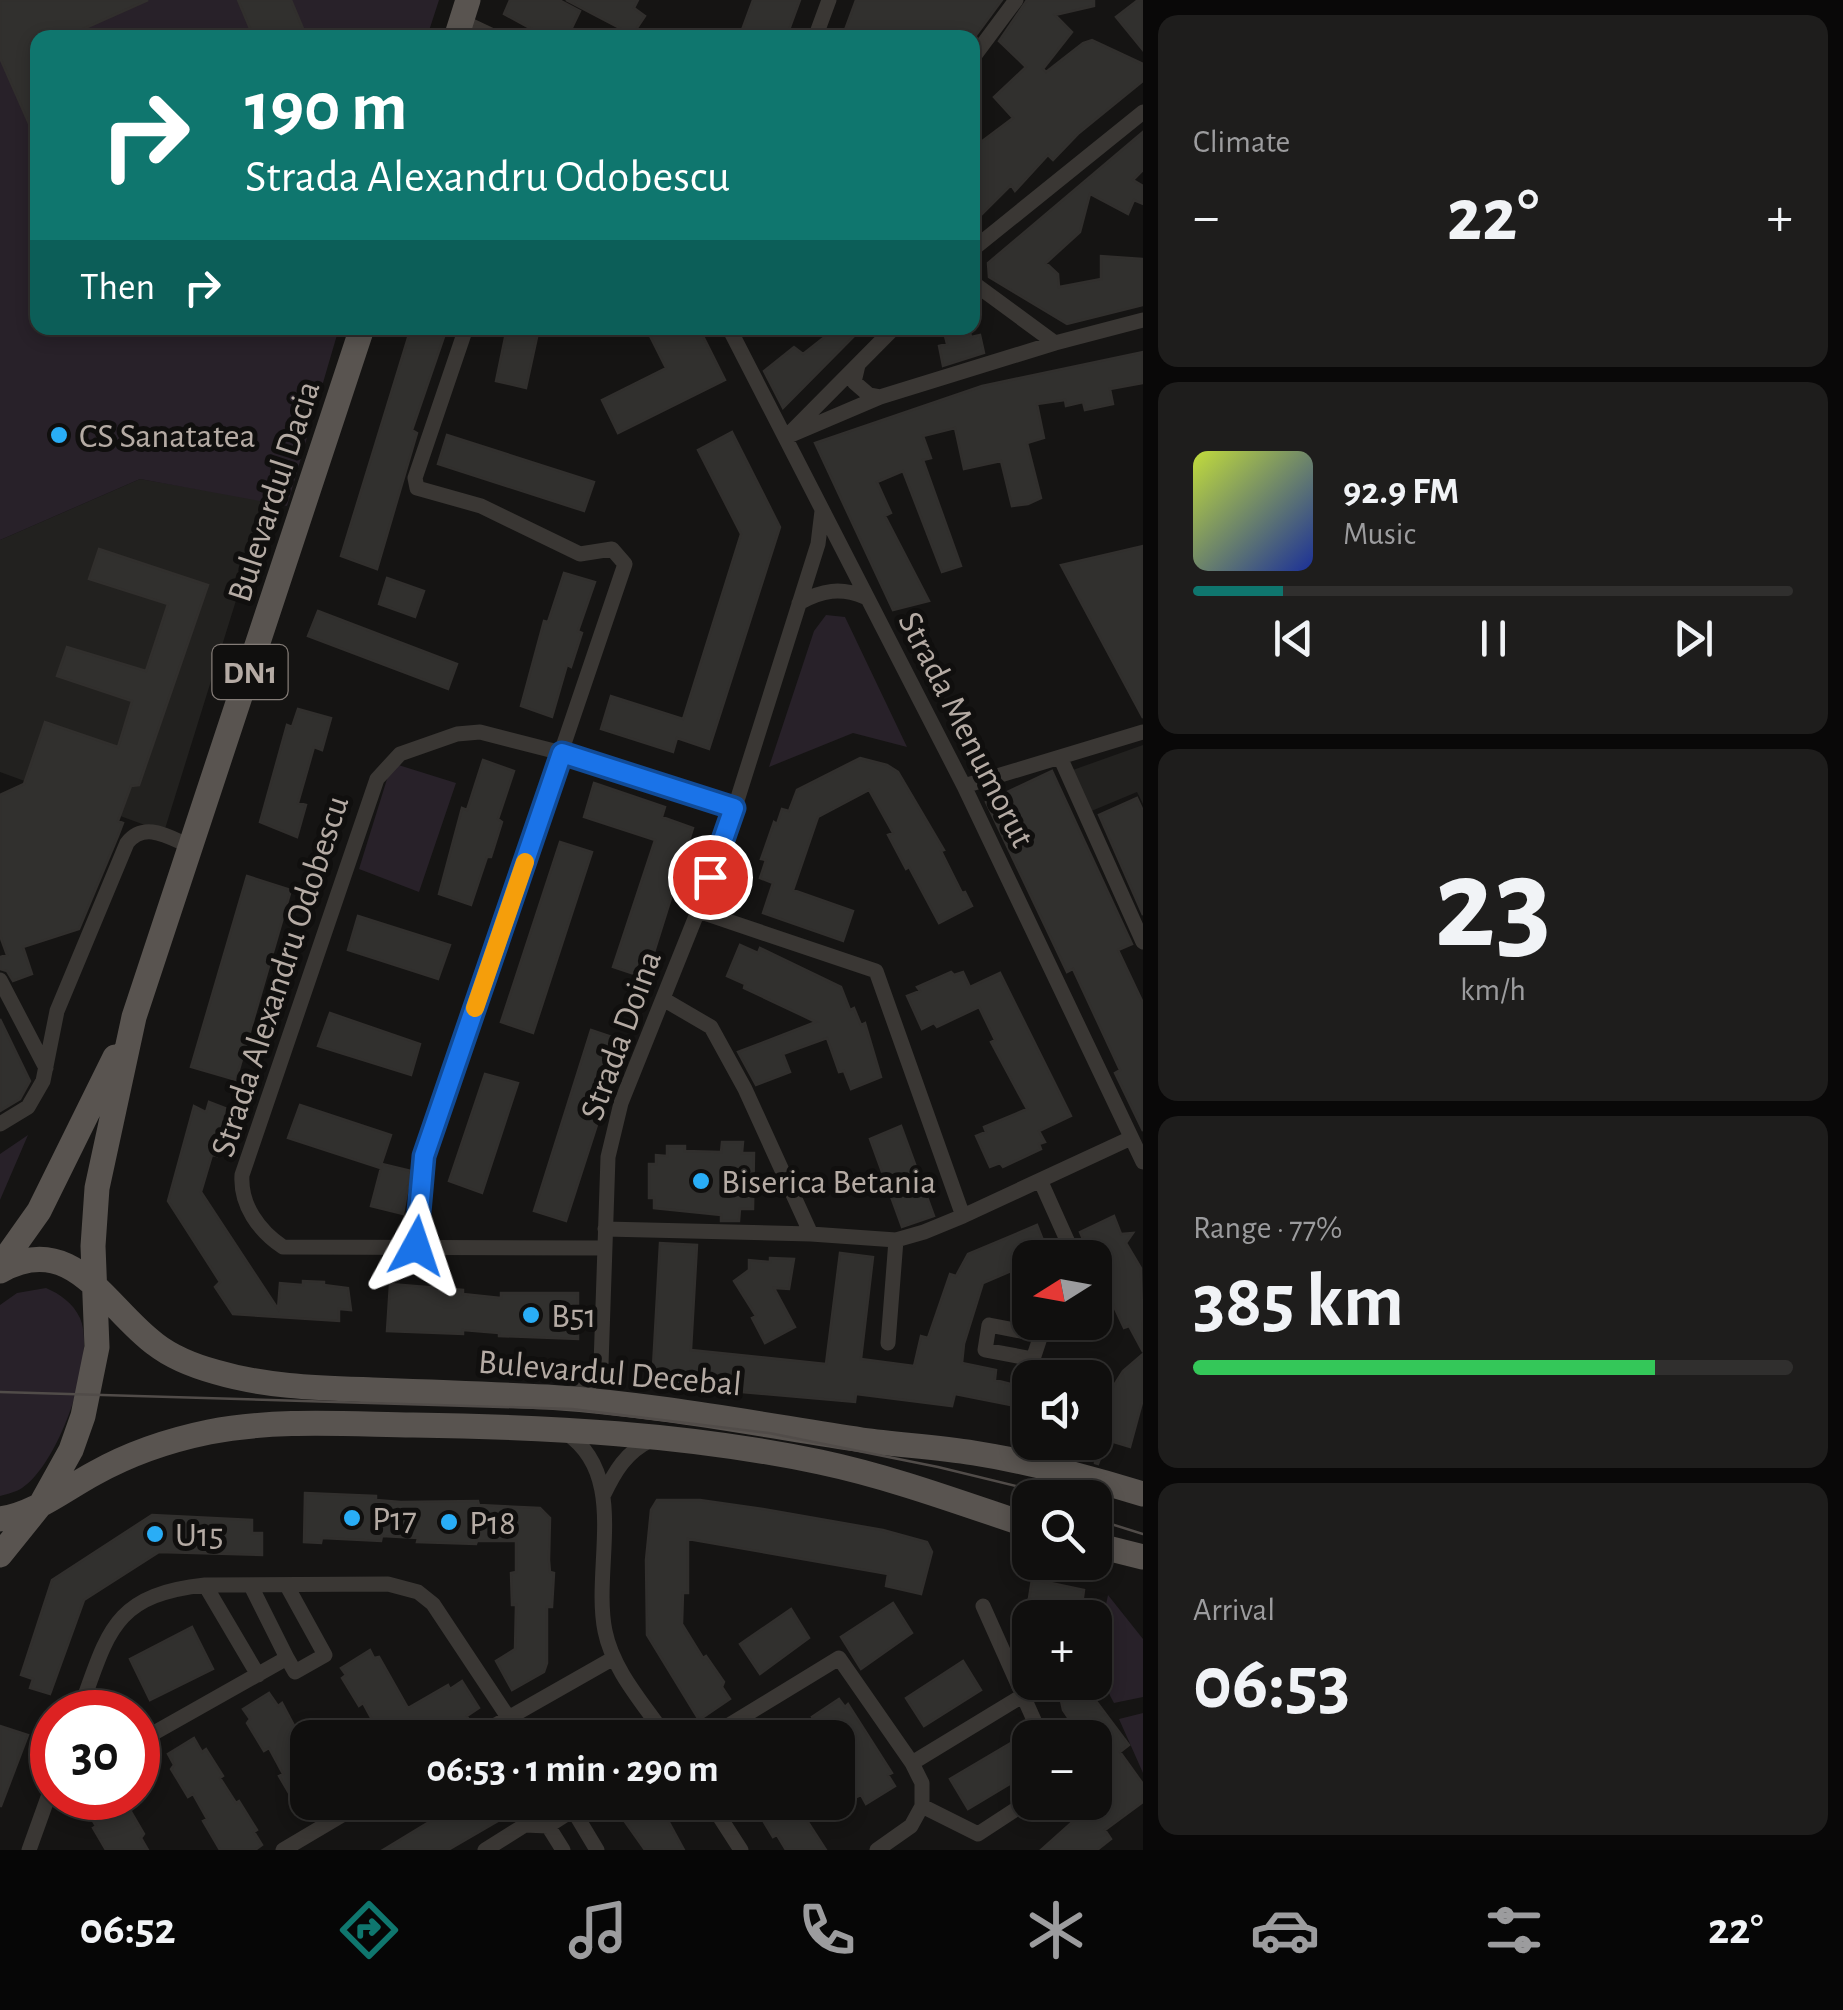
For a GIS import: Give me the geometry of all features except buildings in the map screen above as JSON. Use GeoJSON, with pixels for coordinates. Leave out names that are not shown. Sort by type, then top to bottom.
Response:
{"type":"FeatureCollection","features":[{"type":"Feature","properties":{"kind":"main road","name":"Bulevardul Dacia"},"geometry":{"type":"LineString","coordinates":[[0,1554],[42,1504],[71,1450],[89,1395],[97,1348],[93,1246],[98,1188],[134,1016],[360,335]]}},
{"type":"Feature","properties":{"kind":"main road","name":"Bulevardul Dacia"},"geometry":{"type":"LineString","coordinates":[[0,1269],[38,1212],[134,1016]]}},
{"type":"Feature","properties":{"kind":"main road","name":"Bulevardul Dacia"},"geometry":{"type":"LineString","coordinates":[[0,1269],[27,1259],[42,1259],[80,1272],[96,1285]]}},
{"type":"Feature","properties":{"kind":"main road","name":"Bulevardul Decebal"},"geometry":{"type":"LineString","coordinates":[[96,1285],[135,1326],[168,1353],[241,1379],[308,1388],[560,1398],[730,1418],[862,1440],[975,1453],[1142,1494]]}},
{"type":"Feature","properties":{"kind":"main road","name":"Bulevardul Decebal"},"geometry":{"type":"LineString","coordinates":[[42,1504],[117,1462],[156,1447],[224,1430],[304,1422],[658,1437],[822,1463],[1012,1520]]}},
{"type":"Feature","properties":{"kind":"main road"},"geometry":{"type":"LineString","coordinates":[[0,1519],[42,1504]]}},
{"type":"Feature","properties":{"kind":"main road"},"geometry":{"type":"LineString","coordinates":[[1112,1549],[1143,1558]]}},
{"type":"Feature","properties":{"kind":"main road"},"geometry":{"type":"LineString","coordinates":[[1112,1554],[1143,1578]]}},
{"type":"Feature","properties":{"kind":"street"},"geometry":{"type":"LineString","coordinates":[[818,30],[829,0]]}},
{"type":"Feature","properties":{"kind":"street"},"geometry":{"type":"LineString","coordinates":[[980,48],[1016,0]]}},
{"type":"Feature","properties":{"kind":"street"},"geometry":{"type":"LineString","coordinates":[[980,244],[1143,112]]}},
{"type":"Feature","properties":{"kind":"street"},"geometry":{"type":"LineString","coordinates":[[980,288],[1055,343]]}},
{"type":"Feature","properties":{"kind":"street"},"geometry":{"type":"LineString","coordinates":[[786,437],[880,398],[1143,320]]}},
{"type":"Feature","properties":{"kind":"street"},"geometry":{"type":"LineString","coordinates":[[416,1246],[424,1156],[625,564],[612,549],[580,554],[480,506],[417,488],[415,478],[464,335]]}},
{"type":"Feature","properties":{"kind":"street","name":"Strada Menumorut"},"geometry":{"type":"LineString","coordinates":[[733,335],[964,786],[1143,1162]]}},
{"type":"Feature","properties":{"kind":"street"},"geometry":{"type":"LineString","coordinates":[[786,437],[887,335]]}},
{"type":"Feature","properties":{"kind":"street"},"geometry":{"type":"LineString","coordinates":[[858,365],[854,382],[869,395],[880,398]]}},
{"type":"Feature","properties":{"kind":"street","name":"Strada Doina"},"geometry":{"type":"LineString","coordinates":[[560,1398],[590,1384],[601,1366],[608,1157],[614,1132],[630,1076],[698,911],[734,808],[818,544],[822,511]]}},
{"type":"Feature","properties":{"kind":"street"},"geometry":{"type":"LineString","coordinates":[[799,603],[818,593],[839,590],[866,596]]}},
{"type":"Feature","properties":{"kind":"street","name":"Strada Alexandru Odobescu"},"geometry":{"type":"LineString","coordinates":[[604,1248],[283,1247],[264,1234],[248,1206],[241,1188],[242,1175],[376,779],[400,754],[457,734],[480,732],[562,753],[734,808]]}},
{"type":"Feature","properties":{"kind":"street"},"geometry":{"type":"LineString","coordinates":[[964,786],[1143,732]]}},
{"type":"Feature","properties":{"kind":"street","name":"Strada Menumorut"},"geometry":{"type":"LineString","coordinates":[[1060,757],[1143,942]]}},
{"type":"Feature","properties":{"kind":"street"},"geometry":{"type":"LineString","coordinates":[[0,1124],[28,1107],[43,1081],[58,1011],[127,843],[135,833],[146,830],[192,847]]}},
{"type":"Feature","properties":{"kind":"street"},"geometry":{"type":"LineString","coordinates":[[698,911],[876,970],[963,1216]]}},
{"type":"Feature","properties":{"kind":"street"},"geometry":{"type":"LineString","coordinates":[[0,980],[46,1068]]}},
{"type":"Feature","properties":{"kind":"street"},"geometry":{"type":"LineString","coordinates":[[663,999],[710,1028],[744,1089],[811,1234]]}},
{"type":"Feature","properties":{"kind":"street"},"geometry":{"type":"LineString","coordinates":[[605,1229],[896,1240],[963,1216],[1131,1138]]}},
{"type":"Feature","properties":{"kind":"street"},"geometry":{"type":"LineString","coordinates":[[1041,1182],[1067,1240]]}},
{"type":"Feature","properties":{"kind":"street"},"geometry":{"type":"LineString","coordinates":[[888,1343],[896,1240]]}},
{"type":"Feature","properties":{"kind":"street"},"geometry":{"type":"LineString","coordinates":[[562,1430],[588,1451],[598,1470],[603,1496],[602,1605],[612,1660],[654,1720]]}},
{"type":"Feature","properties":{"kind":"street"},"geometry":{"type":"LineString","coordinates":[[603,1496],[625,1458],[638,1446],[658,1437]]}},
{"type":"Feature","properties":{"kind":"street"},"geometry":{"type":"LineString","coordinates":[[89,1690],[102,1646],[114,1625],[128,1611],[164,1592],[206,1585],[388,1584],[418,1592],[443,1616],[508,1717]]}},
{"type":"Feature","properties":{"kind":"street"},"geometry":{"type":"LineString","coordinates":[[206,1585],[258,1675]]}},
{"type":"Feature","properties":{"kind":"street"},"geometry":{"type":"LineString","coordinates":[[251,1586],[296,1672],[325,1655],[287,1586]]}},
{"type":"Feature","properties":{"kind":"street"},"geometry":{"type":"LineString","coordinates":[[984,1606],[1012,1672]]}},
{"type":"Feature","properties":{"kind":"street"},"geometry":{"type":"LineString","coordinates":[[160,1730],[288,1658]]}},
{"type":"Feature","properties":{"kind":"street"},"geometry":{"type":"LineString","coordinates":[[737,1720],[839,1658],[912,1762],[922,1783],[922,1806],[912,1826],[877,1850]]}},
{"type":"Feature","properties":{"kind":"street"},"geometry":{"type":"LineString","coordinates":[[503,1720],[612,1660]]}},
{"type":"Feature","properties":{"kind":"street"},"geometry":{"type":"LineString","coordinates":[[912,1762],[1015,1700]]}},
{"type":"Feature","properties":{"kind":"street"},"geometry":{"type":"LineString","coordinates":[[922,1806],[978,1834],[1012,1812]]}},
{"type":"Feature","properties":{"kind":"street"},"geometry":{"type":"LineString","coordinates":[[485,1850],[525,1824],[548,1826],[573,1810],[597,1850]]}},
{"type":"Feature","properties":{"kind":"street"},"geometry":{"type":"LineString","coordinates":[[29,1850],[40,1820]]}},
{"type":"Feature","properties":{"kind":"street"},"geometry":{"type":"LineString","coordinates":[[283,1850],[334,1820]]}},
{"type":"Feature","properties":{"kind":"street"},"geometry":{"type":"LineString","coordinates":[[722,1820],[741,1850]]}},
{"type":"Feature","properties":{"kind":"street"},"geometry":{"type":"LineString","coordinates":[[548,1826],[563,1850]]}},
{"type":"Feature","properties":{"kind":"shaded area"},"geometry":{"type":"Polygon","coordinates":[[[0,0],[439,0],[429,30],[30,30],[30,335],[337,335],[287,506],[140,479],[0,540],[0,0]]]}},
{"type":"Feature","properties":{"kind":"shaded area"},"geometry":{"type":"Polygon","coordinates":[[[140,479],[267,501],[164,832],[0,772],[0,540],[140,479]]]}},
{"type":"Feature","properties":{"kind":"shaded area"},"geometry":{"type":"Polygon","coordinates":[[[826,615],[845,617],[907,747],[853,733],[769,767],[814,631],[826,615]]]}},
{"type":"Feature","properties":{"kind":"shaded area"},"geometry":{"type":"Polygon","coordinates":[[[1143,745],[1143,804],[1137,792],[1089,812],[1070,771],[1143,745]]]}},
{"type":"Feature","properties":{"kind":"shaded area"},"geometry":{"type":"Polygon","coordinates":[[[392,763],[456,783],[419,892],[359,869],[392,763]]]}},
{"type":"Feature","properties":{"kind":"shaded area"},"geometry":{"type":"Polygon","coordinates":[[[28,1135],[0,1200],[0,1154],[28,1135]]]}},
{"type":"Feature","properties":{"kind":"shaded area"},"geometry":{"type":"Polygon","coordinates":[[[46,1288],[66,1300],[80,1318],[84,1336],[79,1383],[61,1434],[36,1476],[22,1488],[0,1496],[0,1305],[17,1293],[46,1288]]]}},
{"type":"Feature","properties":{"kind":"shaded area"},"geometry":{"type":"Polygon","coordinates":[[[1112,1600],[1143,1639],[1143,1697],[1114,1703],[1112,1600]]]}},
{"type":"Feature","properties":{"kind":"shaded area"},"geometry":{"type":"Polygon","coordinates":[[[1143,1713],[1143,1773],[1119,1719],[1143,1713]]]}},
{"type":"Feature","properties":{"kind":"tram line"},"geometry":{"type":"LineString","coordinates":[[0,1392],[572,1409],[769,1433],[1012,1485]]}},
{"type":"Feature","properties":{"kind":"tram line"},"geometry":{"type":"LineString","coordinates":[[1112,1524],[1143,1534]]}},
{"type":"Feature","properties":{"kind":"slow traffic"},"geometry":{"type":"LineString","coordinates":[[475,1008],[525,862]]}},
{"type":"Feature","properties":{"kind":"place","name":"CS Sanatatea"},"geometry":{"type":"Point","coordinates":[59,435]}},
{"type":"Feature","properties":{"kind":"place","name":"Biserica Betania"},"geometry":{"type":"Point","coordinates":[701,1181]}},
{"type":"Feature","properties":{"kind":"place","name":"B51"},"geometry":{"type":"Point","coordinates":[531,1315]}},
{"type":"Feature","properties":{"kind":"place","name":"P17"},"geometry":{"type":"Point","coordinates":[352,1518]}},
{"type":"Feature","properties":{"kind":"place","name":"P18"},"geometry":{"type":"Point","coordinates":[449,1522]}},
{"type":"Feature","properties":{"kind":"place","name":"U15"},"geometry":{"type":"Point","coordinates":[155,1534]}},
{"type":"Feature","properties":{"kind":"route"},"geometry":{"type":"LineString","coordinates":[[416,1246],[424,1156],[562,753],[734,808],[710,877]]}}]}
